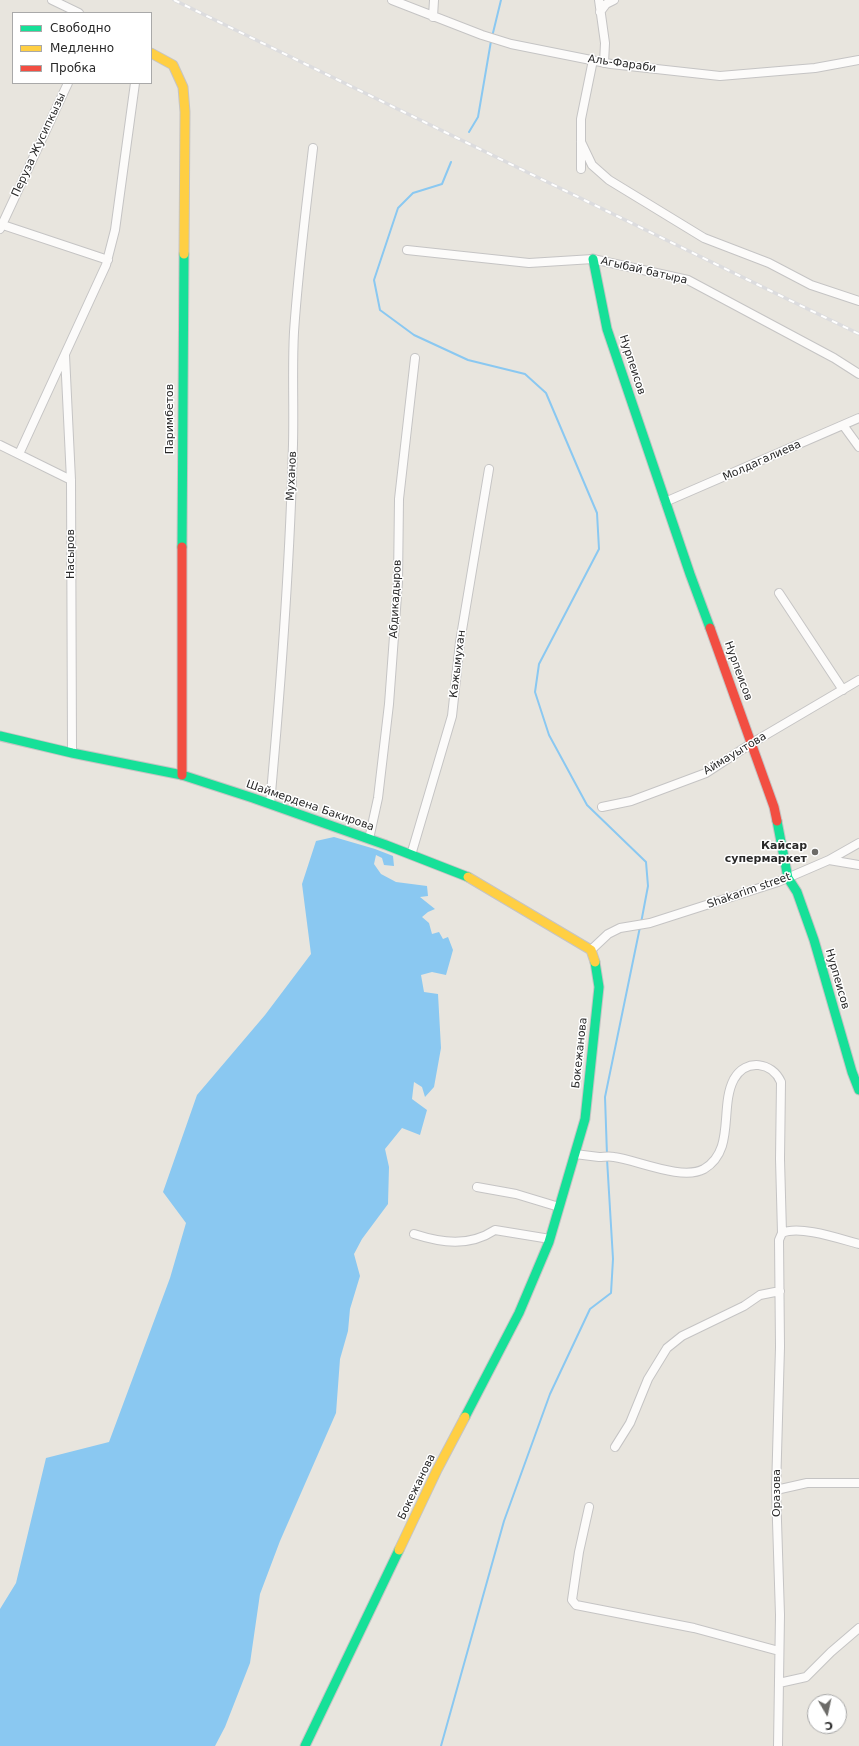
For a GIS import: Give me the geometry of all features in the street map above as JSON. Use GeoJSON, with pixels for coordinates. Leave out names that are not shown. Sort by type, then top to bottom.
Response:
{"type":"FeatureCollection","features":[{"type":"Feature","properties":{"kind":"street"},"geometry":{"type":"LineString","coordinates":[[52,0],[77,12]]}},
{"type":"Feature","properties":{"kind":"street","name":"Аль-Фараби"},"geometry":{"type":"LineString","coordinates":[[392,0],[433,17],[511,44],[604,63],[720,76],[816,68],[859,60]]}},
{"type":"Feature","properties":{"kind":"street"},"geometry":{"type":"LineString","coordinates":[[433,17],[434,0]]}},
{"type":"Feature","properties":{"kind":"street"},"geometry":{"type":"LineString","coordinates":[[599,0],[604,43],[604,63]]}},
{"type":"Feature","properties":{"kind":"street"},"geometry":{"type":"LineString","coordinates":[[600,12],[606,4],[614,0]]}},
{"type":"Feature","properties":{"kind":"street","name":"Паримбетов"},"geometry":{"type":"LineString","coordinates":[[152,54],[173,65],[183,87],[185,112],[182,408],[182,775]]}},
{"type":"Feature","properties":{"kind":"street"},"geometry":{"type":"LineString","coordinates":[[582,169],[581,119],[593,60]]}},
{"type":"Feature","properties":{"kind":"street","name":"Перуза Жусипкызы"},"geometry":{"type":"LineString","coordinates":[[1,226],[68,84]]}},
{"type":"Feature","properties":{"kind":"street"},"geometry":{"type":"LineString","coordinates":[[19,454],[108,260],[115,230],[135,84]]}},
{"type":"Feature","properties":{"kind":"street"},"geometry":{"type":"LineString","coordinates":[[581,142],[592,165],[609,180],[704,238],[769,263],[811,285],[859,301]]}},
{"type":"Feature","properties":{"kind":"street","name":"Муханов"},"geometry":{"type":"LineString","coordinates":[[270,804],[280,697],[287,572],[293,445],[294,333],[300,261],[313,148]]}},
{"type":"Feature","properties":{"kind":"street"},"geometry":{"type":"LineString","coordinates":[[1,226],[108,260]]}},
{"type":"Feature","properties":{"kind":"street","name":"Агыбай батыра"},"geometry":{"type":"LineString","coordinates":[[407,250],[529,263],[593,259],[688,280],[834,358],[859,374]]}},
{"type":"Feature","properties":{"kind":"street","name":"Нурпеисов"},"geometry":{"type":"LineString","coordinates":[[593,259],[608,329],[690,574],[774,807],[788,878],[797,892],[814,940],[856,1072],[859,1090]]}},
{"type":"Feature","properties":{"kind":"street","name":"Насыров"},"geometry":{"type":"LineString","coordinates":[[65,355],[71,480],[72,753]]}},
{"type":"Feature","properties":{"kind":"street","name":"Абдикадыров"},"geometry":{"type":"LineString","coordinates":[[370,839],[378,798],[389,704],[398,582],[399,499],[415,358]]}},
{"type":"Feature","properties":{"kind":"street","name":"Молдагалиева"},"geometry":{"type":"LineString","coordinates":[[665,502],[859,418]]}},
{"type":"Feature","properties":{"kind":"street"},"geometry":{"type":"LineString","coordinates":[[843,425],[859,447]]}},
{"type":"Feature","properties":{"kind":"street"},"geometry":{"type":"LineString","coordinates":[[0,445],[71,480]]}},
{"type":"Feature","properties":{"kind":"street","name":"Кажымухан"},"geometry":{"type":"LineString","coordinates":[[411,855],[452,716],[460,642],[489,469]]}},
{"type":"Feature","properties":{"kind":"street"},"geometry":{"type":"LineString","coordinates":[[779,593],[843,690]]}},
{"type":"Feature","properties":{"kind":"street","name":"Аймауытова"},"geometry":{"type":"LineString","coordinates":[[602,807],[631,801],[706,773],[752,743],[859,680]]}},
{"type":"Feature","properties":{"kind":"street","name":"Шаймердена Бакирова"},"geometry":{"type":"LineString","coordinates":[[0,736],[72,753],[182,775],[370,839],[473,879],[591,950]]}},
{"type":"Feature","properties":{"kind":"street","name":"Shakarim street"},"geometry":{"type":"LineString","coordinates":[[591,950],[608,934],[620,928],[650,923],[788,878],[829,860],[859,843]]}},
{"type":"Feature","properties":{"kind":"street"},"geometry":{"type":"LineString","coordinates":[[829,860],[859,865]]}},
{"type":"Feature","properties":{"kind":"street","name":"Бокежанова"},"geometry":{"type":"LineString","coordinates":[[306,1746],[438,1470],[519,1313],[550,1239],[585,1119],[599,987],[597,968],[591,950]]}},
{"type":"Feature","properties":{"kind":"street","name":"Оразова"},"geometry":{"type":"LineString","coordinates":[[575,1154],[614,1157],[648,1166],[683,1172],[693,1172],[702,1169],[713,1162],[720,1149],[725,1136],[730,1093],[734,1080],[740,1071],[749,1066],[767,1066],[777,1073],[782,1082],[776,1490],[779,1651],[778,1746]]}},
{"type":"Feature","properties":{"kind":"street"},"geometry":{"type":"LineString","coordinates":[[477,1187],[516,1194],[559,1207]]}},
{"type":"Feature","properties":{"kind":"street"},"geometry":{"type":"LineString","coordinates":[[414,1234],[434,1241],[468,1242],[484,1237],[495,1230],[550,1239]]}},
{"type":"Feature","properties":{"kind":"street"},"geometry":{"type":"LineString","coordinates":[[780,1237],[788,1230],[811,1232],[859,1244]]}},
{"type":"Feature","properties":{"kind":"street"},"geometry":{"type":"LineString","coordinates":[[615,1448],[630,1423],[648,1379],[667,1348],[682,1336],[744,1306],[760,1295],[780,1291]]}},
{"type":"Feature","properties":{"kind":"street"},"geometry":{"type":"LineString","coordinates":[[776,1490],[807,1483],[859,1483]]}},
{"type":"Feature","properties":{"kind":"street"},"geometry":{"type":"LineString","coordinates":[[589,1507],[579,1552],[572,1600],[576,1606],[694,1628],[779,1651]]}},
{"type":"Feature","properties":{"kind":"street"},"geometry":{"type":"LineString","coordinates":[[779,1683],[806,1677],[831,1652],[859,1628]]}},
{"type":"Feature","properties":{"kind":"water"},"geometry":{"type":"Polygon","coordinates":[[[334,837],[393,856],[394,866],[384,865],[382,858],[376,855],[374,864],[381,874],[396,882],[427,886],[428,896],[420,897],[435,909],[422,917],[429,923],[432,934],[439,932],[443,939],[448,937],[453,950],[446,975],[432,972],[421,975],[424,992],[438,994],[441,1048],[434,1087],[425,1097],[422,1087],[414,1082],[412,1099],[427,1110],[420,1135],[402,1128],[385,1149],[389,1167],[388,1204],[362,1239],[354,1254],[360,1276],[350,1309],[348,1331],[340,1359],[336,1413],[280,1541],[260,1594],[250,1663],[225,1727],[215,1746],[0,1746],[0,1609],[16,1583],[46,1458],[109,1442],[170,1278],[186,1223],[163,1192],[197,1095],[265,1015],[311,954],[302,884],[316,841],[334,837]]]}},
{"type":"Feature","properties":{"kind":"waterway"},"geometry":{"type":"LineString","coordinates":[[492,37],[501,0]]}},
{"type":"Feature","properties":{"kind":"waterway"},"geometry":{"type":"LineString","coordinates":[[469,132],[478,117],[491,41]]}},
{"type":"Feature","properties":{"kind":"waterway"},"geometry":{"type":"LineString","coordinates":[[451,162],[442,184],[413,193],[398,208],[374,280],[380,310],[414,335],[468,360],[525,374],[546,393],[597,513],[599,549],[539,664],[535,692],[549,735],[587,805],[646,862],[648,886],[641,923]]}},
{"type":"Feature","properties":{"kind":"waterway"},"geometry":{"type":"LineString","coordinates":[[607,1155],[605,1097],[640,927]]}},
{"type":"Feature","properties":{"kind":"waterway"},"geometry":{"type":"LineString","coordinates":[[441,1746],[504,1521],[550,1394],[590,1309],[611,1293],[613,1259],[607,1159]]}},
{"type":"Feature","properties":{"kind":"railway"},"geometry":{"type":"LineString","coordinates":[[174,0],[859,334]]}},
{"type":"Feature","properties":{"kind":"traffic: fast"},"geometry":{"type":"LineString","coordinates":[[182,547],[184,254]]}},
{"type":"Feature","properties":{"kind":"traffic: fast"},"geometry":{"type":"LineString","coordinates":[[593,259],[607,329],[690,574],[710,628]]}},
{"type":"Feature","properties":{"kind":"traffic: fast"},"geometry":{"type":"LineString","coordinates":[[0,736],[72,753],[182,775],[253,798],[386,845],[468,877]]}},
{"type":"Feature","properties":{"kind":"traffic: fast"},"geometry":{"type":"LineString","coordinates":[[777,821],[788,878],[797,892],[814,940],[852,1072],[859,1090]]}},
{"type":"Feature","properties":{"kind":"traffic: fast"},"geometry":{"type":"LineString","coordinates":[[465,1417],[519,1313],[549,1242],[585,1119],[599,987],[595,962]]}},
{"type":"Feature","properties":{"kind":"traffic: fast"},"geometry":{"type":"LineString","coordinates":[[305,1746],[399,1550]]}},
{"type":"Feature","properties":{"kind":"traffic: slow"},"geometry":{"type":"LineString","coordinates":[[152,54],[173,65],[183,87],[185,112],[184,254]]}},
{"type":"Feature","properties":{"kind":"traffic: slow"},"geometry":{"type":"LineString","coordinates":[[468,877],[591,950],[595,962]]}},
{"type":"Feature","properties":{"kind":"traffic: slow"},"geometry":{"type":"LineString","coordinates":[[399,1550],[437,1470],[465,1417]]}},
{"type":"Feature","properties":{"kind":"traffic: jam"},"geometry":{"type":"LineString","coordinates":[[182,547],[182,775]]}},
{"type":"Feature","properties":{"kind":"traffic: jam"},"geometry":{"type":"LineString","coordinates":[[710,628],[774,807],[777,821]]}},
{"type":"Feature","properties":{"kind":"place","name":"Кайсар супермаркет"},"geometry":{"type":"Point","coordinates":[815,852]}}]}
